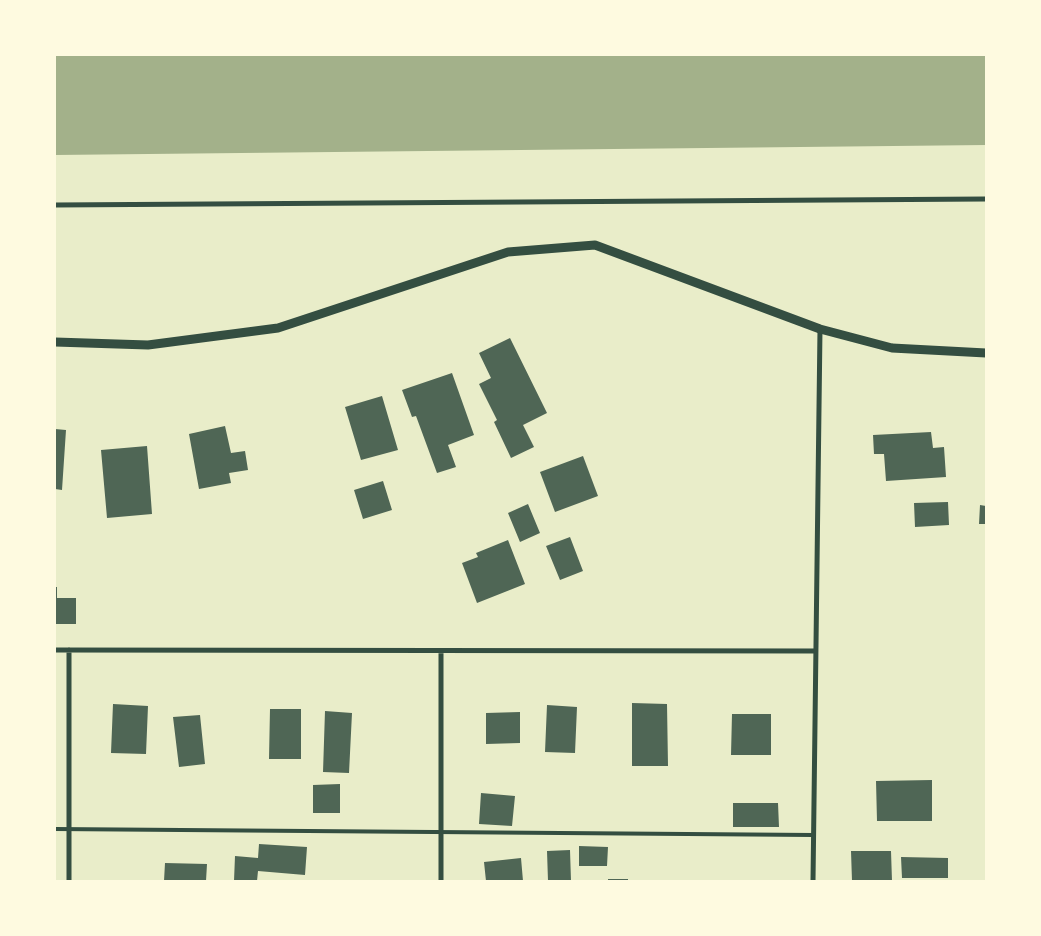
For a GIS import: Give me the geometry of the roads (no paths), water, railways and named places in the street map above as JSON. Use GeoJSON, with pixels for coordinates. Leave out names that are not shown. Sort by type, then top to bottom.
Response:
{"type":"FeatureCollection","features":[{"type":"Feature","properties":{"kind":"street"},"geometry":{"type":"LineString","coordinates":[[55,205],[986,199]]}},
{"type":"Feature","properties":{"kind":"street"},"geometry":{"type":"LineString","coordinates":[[55,342],[148,345],[278,328],[508,252],[595,244],[820,329],[892,348],[986,353]]}},
{"type":"Feature","properties":{"kind":"street"},"geometry":{"type":"LineString","coordinates":[[812,881],[820,329]]}},
{"type":"Feature","properties":{"kind":"street"},"geometry":{"type":"LineString","coordinates":[[55,650],[815,651]]}},
{"type":"Feature","properties":{"kind":"street"},"geometry":{"type":"LineString","coordinates":[[69,650],[69,881]]}},
{"type":"Feature","properties":{"kind":"street"},"geometry":{"type":"LineString","coordinates":[[441,651],[441,881]]}},
{"type":"Feature","properties":{"kind":"lane"},"geometry":{"type":"LineString","coordinates":[[55,829],[441,830],[812,835]]}}]}
